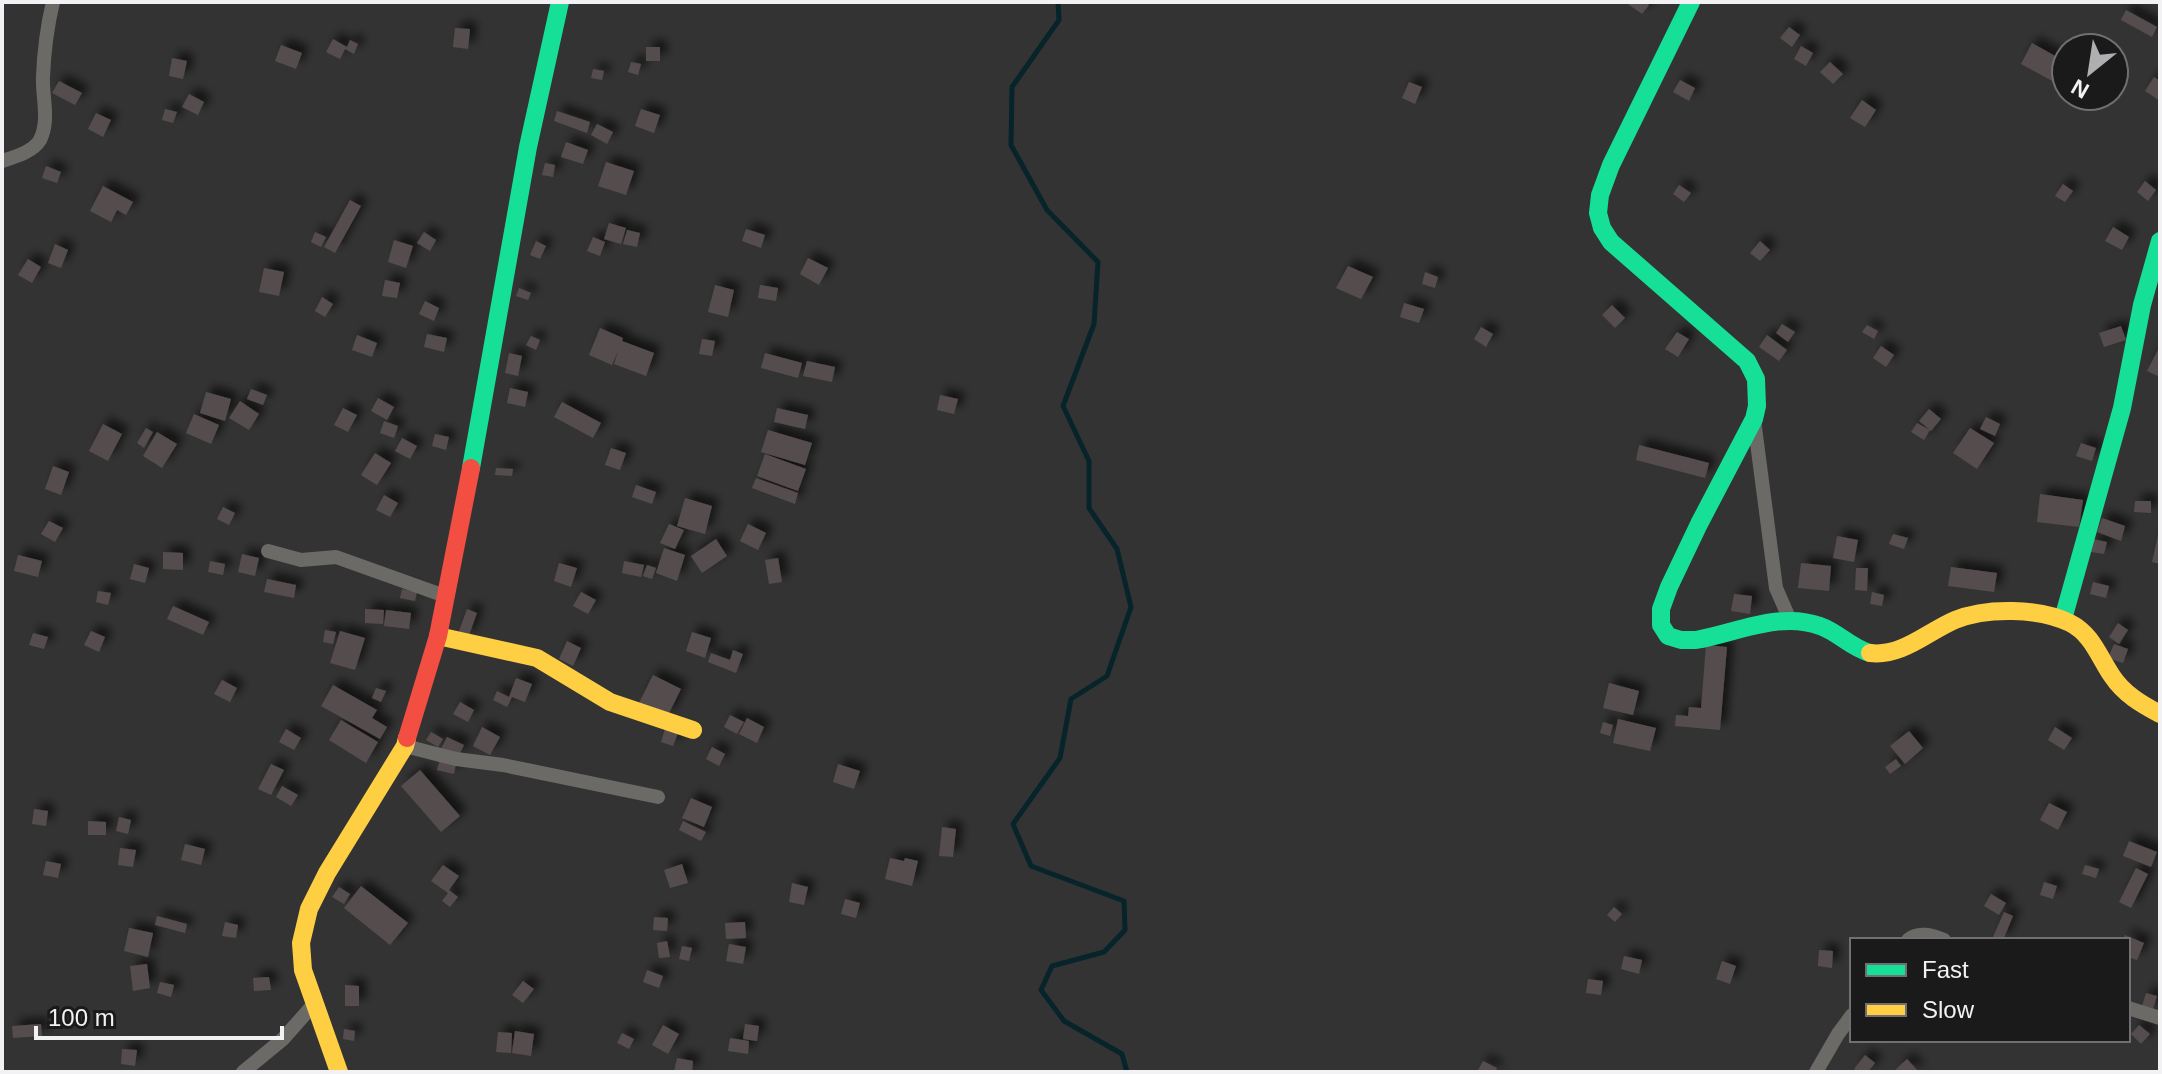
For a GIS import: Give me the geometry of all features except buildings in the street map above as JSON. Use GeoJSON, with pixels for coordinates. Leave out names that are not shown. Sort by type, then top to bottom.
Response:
{"type":"FeatureCollection","features":[{"type":"Feature","properties":{"kind":"street"},"geometry":{"type":"LineString","coordinates":[[2,161],[29,150],[39,140],[45,107],[45,34],[53,2]]}},
{"type":"Feature","properties":{"kind":"street"},"geometry":{"type":"LineString","coordinates":[[339,1072],[303,970],[301,943],[309,909],[327,873],[405,746],[438,636],[528,147],[560,2]]}},
{"type":"Feature","properties":{"kind":"street"},"geometry":{"type":"LineString","coordinates":[[1691,2],[1611,165],[1600,195],[1598,213],[1602,228],[1618,249],[1747,361],[1756,379],[1757,406],[1754,419],[1708,502],[1667,592],[1660,617],[1663,630],[1670,637],[1696,640],[1781,620],[1799,620],[1818,625],[1863,652],[1877,655],[1894,651],[1958,618],[1979,613],[2036,612],[2063,619],[2080,628],[2093,641],[2115,681],[2127,694],[2160,714]]}},
{"type":"Feature","properties":{"kind":"street"},"geometry":{"type":"LineString","coordinates":[[2063,619],[2122,408],[2142,305],[2160,241]]}},
{"type":"Feature","properties":{"kind":"street"},"geometry":{"type":"LineString","coordinates":[[1754,419],[1776,588],[1790,620]]}},
{"type":"Feature","properties":{"kind":"street"},"geometry":{"type":"LineString","coordinates":[[268,551],[301,560],[336,557],[445,596]]}},
{"type":"Feature","properties":{"kind":"street"},"geometry":{"type":"LineString","coordinates":[[438,636],[537,658],[610,702],[693,730]]}},
{"type":"Feature","properties":{"kind":"street"},"geometry":{"type":"LineString","coordinates":[[405,746],[456,759],[503,765],[658,797]]}},
{"type":"Feature","properties":{"kind":"street"},"geometry":{"type":"LineString","coordinates":[[1910,938],[1922,934],[1937,938]]}},
{"type":"Feature","properties":{"kind":"street"},"geometry":{"type":"LineString","coordinates":[[243,1072],[283,1039],[314,1004]]}},
{"type":"Feature","properties":{"kind":"street"},"geometry":{"type":"LineString","coordinates":[[2130,1009],[2160,1018]]}},
{"type":"Feature","properties":{"kind":"street"},"geometry":{"type":"LineString","coordinates":[[1816,1072],[1850,1018]]}},
{"type":"Feature","properties":{"kind":"waterway"},"geometry":{"type":"LineString","coordinates":[[1058,2],[1059,20],[1012,87],[1011,145],[1047,210],[1098,262],[1094,324],[1063,406],[1089,461],[1089,508],[1117,549],[1131,607],[1107,676],[1071,699],[1060,758],[1013,824],[1031,866],[1124,901],[1125,930],[1104,952],[1052,966],[1041,990],[1064,1021],[1122,1054],[1127,1072]]}},
{"type":"Feature","properties":{"kind":"traffic: fast"},"geometry":{"type":"LineString","coordinates":[[471,468],[528,147],[560,2]]}},
{"type":"Feature","properties":{"kind":"traffic: fast"},"geometry":{"type":"LineString","coordinates":[[1691,2],[1611,165],[1600,195],[1598,213],[1602,228],[1611,242],[1747,361],[1756,379],[1757,406],[1754,419],[1669,587],[1661,609],[1661,625],[1668,636],[1696,640],[1774,622],[1805,622],[1827,629],[1870,653]]}},
{"type":"Feature","properties":{"kind":"traffic: fast"},"geometry":{"type":"LineString","coordinates":[[2063,619],[2122,408],[2142,305],[2160,241]]}},
{"type":"Feature","properties":{"kind":"traffic: slow"},"geometry":{"type":"LineString","coordinates":[[1870,653],[1904,647],[1968,616],[1997,611],[2043,614],[2078,628],[2090,640],[2122,688],[2160,714]]}},
{"type":"Feature","properties":{"kind":"traffic: slow"},"geometry":{"type":"LineString","coordinates":[[438,636],[537,658],[610,702],[693,730]]}},
{"type":"Feature","properties":{"kind":"traffic: slow"},"geometry":{"type":"LineString","coordinates":[[339,1072],[303,970],[301,943],[309,909],[327,873],[407,738]]}},
{"type":"Feature","properties":{"kind":"traffic: jam"},"geometry":{"type":"LineString","coordinates":[[407,738],[438,636],[471,468]]}}]}
